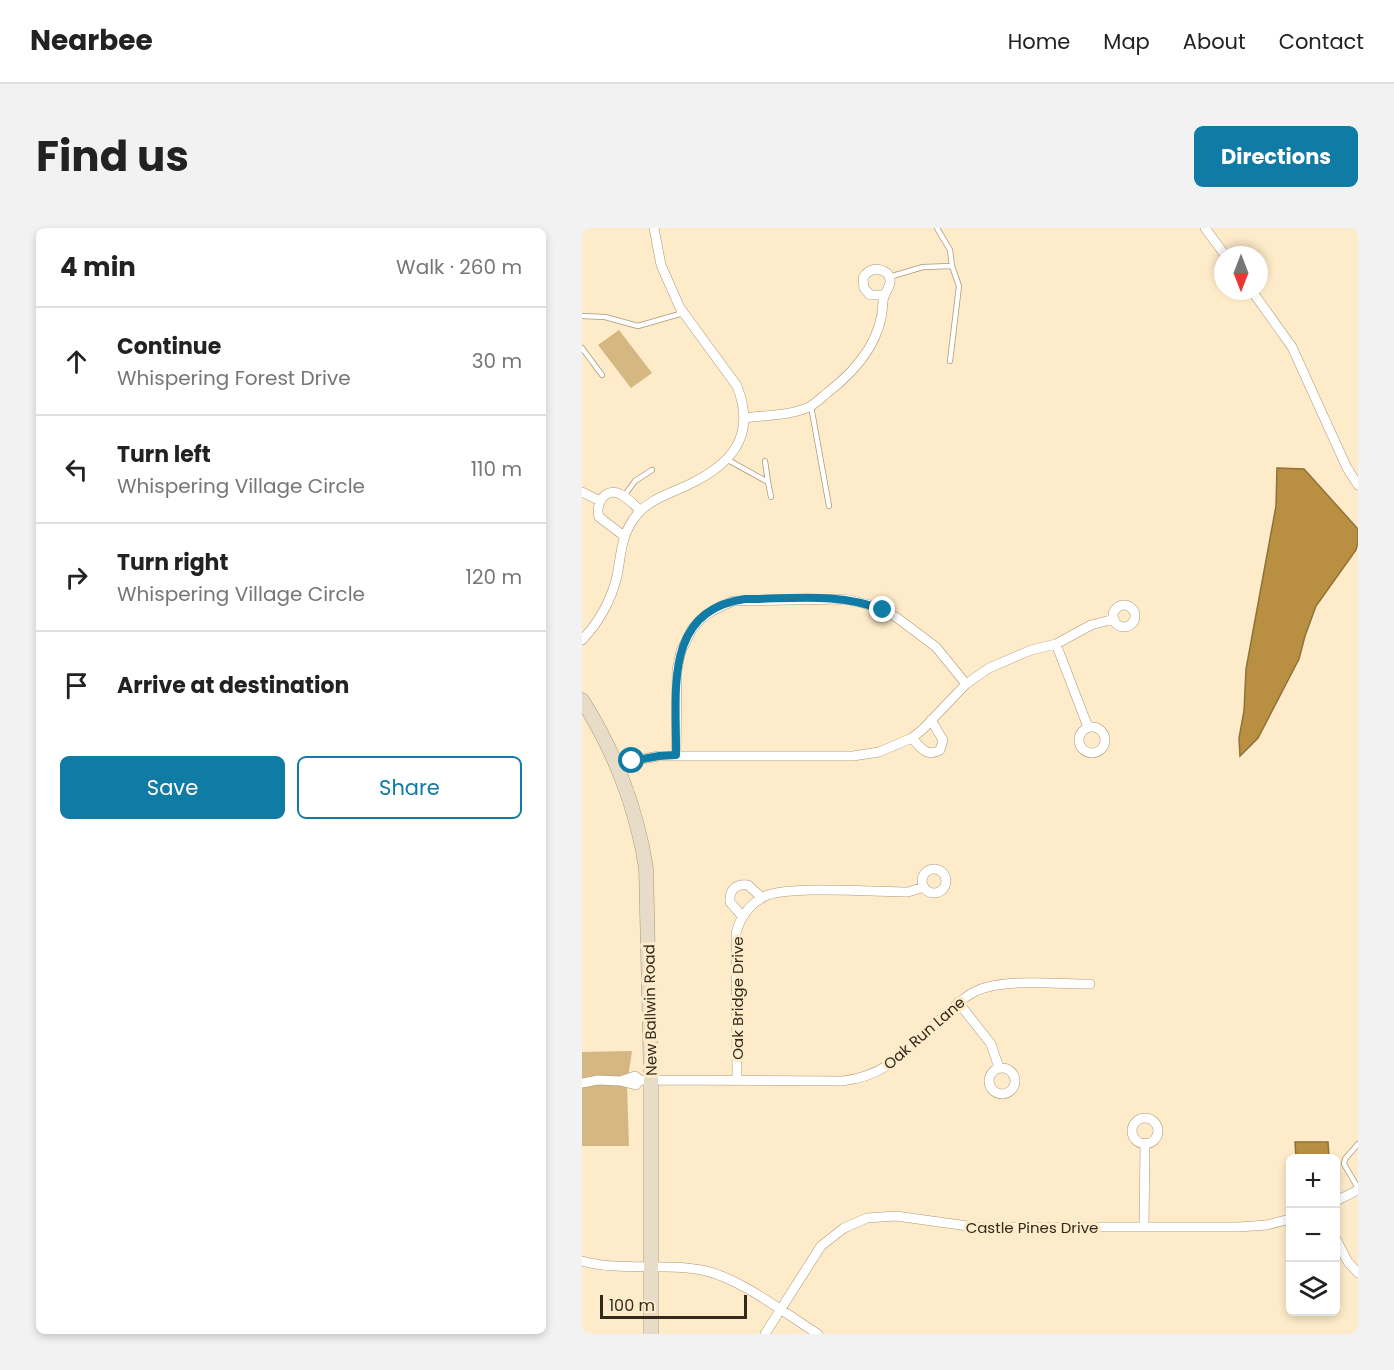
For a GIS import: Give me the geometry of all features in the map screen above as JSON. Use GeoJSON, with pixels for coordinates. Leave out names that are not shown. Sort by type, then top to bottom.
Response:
{"type":"FeatureCollection","features":[{"type":"Feature","properties":{"kind":"main road","name":"New Ballwin Road"},"geometry":{"type":"LineString","coordinates":[[582,700],[616,764],[636,821],[646,868],[645,1080],[651,1334]]}},
{"type":"Feature","properties":{"kind":"street"},"geometry":{"type":"LineString","coordinates":[[582,640],[606,609],[624,536],[640,510],[649,502],[689,484],[728,460],[742,435],[745,418],[742,398],[733,378],[683,313],[669,286],[661,264],[654,228]]}},
{"type":"Feature","properties":{"kind":"street"},"geometry":{"type":"LineString","coordinates":[[1205,228],[1218,246]]}},
{"type":"Feature","properties":{"kind":"street"},"geometry":{"type":"LineString","coordinates":[[874,269],[883,270],[889,277],[890,288],[883,295],[875,297],[866,292],[863,278],[874,269]]}},
{"type":"Feature","properties":{"kind":"street"},"geometry":{"type":"LineString","coordinates":[[745,418],[796,411],[811,406],[844,380],[862,360],[879,330],[883,295]]}},
{"type":"Feature","properties":{"kind":"street"},"geometry":{"type":"LineString","coordinates":[[1258,300],[1292,347],[1347,468],[1358,485]]}},
{"type":"Feature","properties":{"kind":"street"},"geometry":{"type":"LineString","coordinates":[[582,492],[600,501]]}},
{"type":"Feature","properties":{"kind":"street"},"geometry":{"type":"LineString","coordinates":[[624,536],[599,517],[600,501],[611,493],[624,495],[640,510]]}},
{"type":"Feature","properties":{"kind":"street"},"geometry":{"type":"LineString","coordinates":[[676,755],[677,670],[681,651],[692,629],[702,618],[712,610],[733,601],[845,599],[870,605],[896,617],[936,647],[966,684]]}},
{"type":"Feature","properties":{"kind":"street"},"geometry":{"type":"LineString","coordinates":[[616,764],[676,755],[854,756],[879,752],[912,738],[966,684],[1003,661],[1031,650],[1056,644],[1091,625],[1114,620]]}},
{"type":"Feature","properties":{"kind":"street"},"geometry":{"type":"LineString","coordinates":[[1056,644],[1088,727]]}},
{"type":"Feature","properties":{"kind":"street"},"geometry":{"type":"LineString","coordinates":[[912,738],[926,752],[932,753],[940,750],[943,740],[931,720]]}},
{"type":"Feature","properties":{"kind":"street","name":"Oak Bridge Drive"},"geometry":{"type":"LineString","coordinates":[[737,1080],[736,933],[742,916],[759,901],[748,885],[735,887],[730,897],[730,902],[742,916]]}},
{"type":"Feature","properties":{"kind":"street"},"geometry":{"type":"LineString","coordinates":[[759,901],[788,891],[908,892],[924,887]]}},
{"type":"Feature","properties":{"kind":"street","name":"Oak Run Lane"},"geometry":{"type":"LineString","coordinates":[[582,1083],[598,1080],[620,1081],[636,1085],[645,1080],[842,1081],[864,1078],[897,1060],[958,1002],[976,991],[996,985],[1090,984]]}},
{"type":"Feature","properties":{"kind":"street"},"geometry":{"type":"LineString","coordinates":[[958,1002],[991,1044],[999,1068]]}},
{"type":"Feature","properties":{"kind":"street"},"geometry":{"type":"LineString","coordinates":[[1144,1227],[1145,1143]]}},
{"type":"Feature","properties":{"kind":"street"},"geometry":{"type":"LineString","coordinates":[[1340,1198],[1358,1189]]}},
{"type":"Feature","properties":{"kind":"street","name":"Castle Pines Drive"},"geometry":{"type":"LineString","coordinates":[[765,1334],[821,1246],[844,1228],[867,1218],[896,1216],[975,1227],[1253,1227],[1286,1220]]}},
{"type":"Feature","properties":{"kind":"street"},"geometry":{"type":"LineString","coordinates":[[1340,1248],[1358,1273]]}},
{"type":"Feature","properties":{"kind":"street"},"geometry":{"type":"LineString","coordinates":[[582,1261],[617,1268],[707,1271],[736,1284],[818,1334]]}},
{"type":"Feature","properties":{"kind":"lane"},"geometry":{"type":"LineString","coordinates":[[937,228],[950,250],[952,266],[959,286],[950,361]]}},
{"type":"Feature","properties":{"kind":"lane"},"geometry":{"type":"LineString","coordinates":[[889,277],[923,267],[952,266]]}},
{"type":"Feature","properties":{"kind":"lane"},"geometry":{"type":"LineString","coordinates":[[582,316],[605,317],[638,326],[683,313]]}},
{"type":"Feature","properties":{"kind":"lane"},"geometry":{"type":"LineString","coordinates":[[582,348],[602,375]]}},
{"type":"Feature","properties":{"kind":"lane"},"geometry":{"type":"LineString","coordinates":[[811,406],[830,506]]}},
{"type":"Feature","properties":{"kind":"lane"},"geometry":{"type":"LineString","coordinates":[[728,460],[768,482]]}},
{"type":"Feature","properties":{"kind":"lane"},"geometry":{"type":"LineString","coordinates":[[765,461],[771,497]]}},
{"type":"Feature","properties":{"kind":"lane"},"geometry":{"type":"LineString","coordinates":[[624,495],[634,481],[652,470]]}},
{"type":"Feature","properties":{"kind":"lane"},"geometry":{"type":"LineString","coordinates":[[1358,1144],[1345,1159],[1344,1164],[1358,1189]]}},
{"type":"Feature","properties":{"kind":"shaded area"},"geometry":{"type":"Polygon","coordinates":[[[619,330],[652,373],[631,388],[598,345],[619,330]]]}},
{"type":"Feature","properties":{"kind":"shaded area"},"geometry":{"type":"Polygon","coordinates":[[[1277,468],[1304,469],[1358,529],[1358,542],[1356,550],[1316,606],[1299,659],[1258,738],[1240,756],[1239,738],[1244,711],[1246,669],[1276,506],[1277,468]]]}},
{"type":"Feature","properties":{"kind":"shaded area"},"geometry":{"type":"Polygon","coordinates":[[[632,1051],[627,1084],[629,1146],[582,1146],[582,1052],[632,1051]]]}},
{"type":"Feature","properties":{"kind":"shaded area"},"geometry":{"type":"Polygon","coordinates":[[[1295,1142],[1328,1142],[1329,1154],[1296,1154],[1295,1142]]]}},
{"type":"Feature","properties":{"kind":"route"},"geometry":{"type":"LineString","coordinates":[[632,761],[676,755],[678,660],[692,629],[712,610],[733,601],[745,599],[845,599],[883,610]]}}]}
